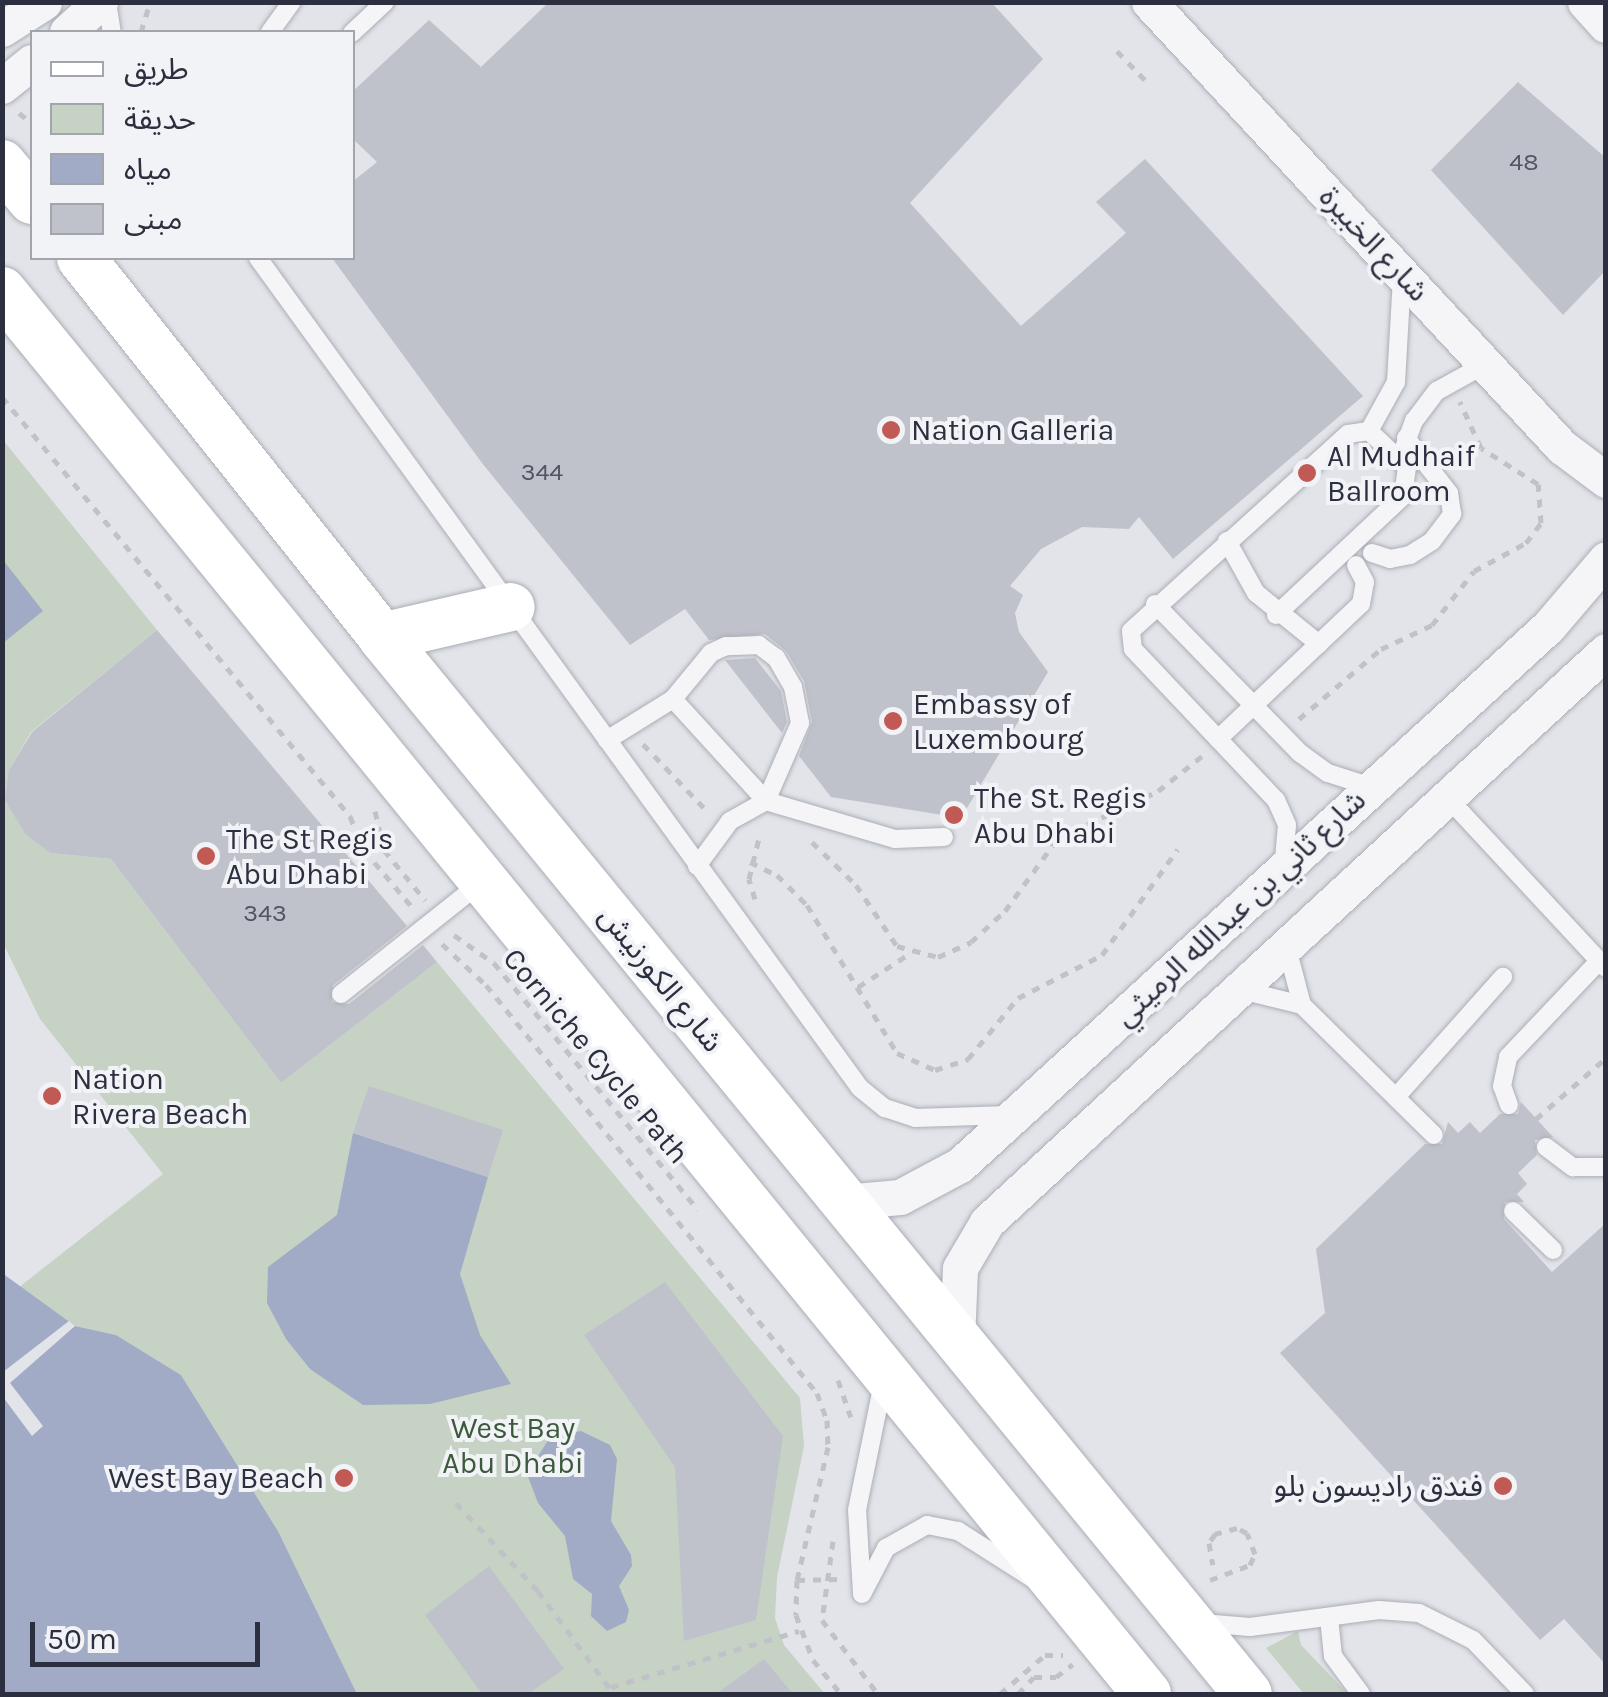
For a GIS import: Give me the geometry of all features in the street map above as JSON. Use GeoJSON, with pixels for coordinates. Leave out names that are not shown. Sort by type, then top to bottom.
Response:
{"type":"FeatureCollection","features":[{"type":"Feature","properties":{"kind":"main road"},"geometry":{"type":"LineString","coordinates":[[2,164],[30,198]]}},
{"type":"Feature","properties":{"kind":"main road","name":"شارع الكورنيش"},"geometry":{"type":"LineString","coordinates":[[84,260],[382,637],[1248,1694]]}},
{"type":"Feature","properties":{"kind":"main road"},"geometry":{"type":"LineString","coordinates":[[2,292],[1147,1694]]}},
{"type":"Feature","properties":{"kind":"main road"},"geometry":{"type":"LineString","coordinates":[[382,637],[511,607]]}},
{"type":"Feature","properties":{"kind":"street"},"geometry":{"type":"LineString","coordinates":[[2,29],[44,2]]}},
{"type":"Feature","properties":{"kind":"street"},"geometry":{"type":"LineString","coordinates":[[69,30],[103,2]]}},
{"type":"Feature","properties":{"kind":"street","name":"شارع الخبيرة"},"geometry":{"type":"LineString","coordinates":[[1149,2],[1562,447],[1606,480]]}},
{"type":"Feature","properties":{"kind":"street"},"geometry":{"type":"LineString","coordinates":[[1584,2],[1606,25]]}},
{"type":"Feature","properties":{"kind":"street"},"geometry":{"type":"LineString","coordinates":[[8,98],[30,65]]}},
{"type":"Feature","properties":{"kind":"street","name":"شارع ثاني بن عبدالله الرميثي"},"geometry":{"type":"LineString","coordinates":[[844,1202],[882,1201],[922,1190],[960,1165],[1548,626],[1606,559]]}},
{"type":"Feature","properties":{"kind":"street","name":"شارع ثاني بن عبدالله الرميثي"},"geometry":{"type":"LineString","coordinates":[[957,1340],[960,1268],[987,1222],[1606,651]]}},
{"type":"Feature","properties":{"kind":"lane"},"geometry":{"type":"LineString","coordinates":[[103,2],[111,30]]}},
{"type":"Feature","properties":{"kind":"lane"},"geometry":{"type":"LineString","coordinates":[[271,30],[292,2]]}},
{"type":"Feature","properties":{"kind":"lane"},"geometry":{"type":"LineString","coordinates":[[355,30],[385,2]]}},
{"type":"Feature","properties":{"kind":"lane"},"geometry":{"type":"LineString","coordinates":[[259,260],[698,866],[872,1099],[915,1118],[1016,1114]]}},
{"type":"Feature","properties":{"kind":"lane"},"geometry":{"type":"LineString","coordinates":[[1369,431],[1396,382],[1402,274]]}},
{"type":"Feature","properties":{"kind":"lane"},"geometry":{"type":"LineString","coordinates":[[1276,615],[1397,504],[1408,477],[1402,458],[1406,438],[1424,405],[1452,380],[1486,364]]}},
{"type":"Feature","properties":{"kind":"lane"},"geometry":{"type":"LineString","coordinates":[[1283,868],[1282,812],[1133,649],[1133,624],[1348,434],[1369,431],[1402,458]]}},
{"type":"Feature","properties":{"kind":"lane"},"geometry":{"type":"LineString","coordinates":[[1372,553],[1390,559],[1410,555],[1432,541],[1452,514],[1448,493],[1406,438]]}},
{"type":"Feature","properties":{"kind":"lane"},"geometry":{"type":"LineString","coordinates":[[1228,541],[1248,581],[1276,615],[1319,644]]}},
{"type":"Feature","properties":{"kind":"lane"},"geometry":{"type":"LineString","coordinates":[[1218,739],[1361,604],[1365,582],[1356,565]]}},
{"type":"Feature","properties":{"kind":"lane"},"geometry":{"type":"LineString","coordinates":[[1155,604],[1313,764],[1371,787]]}},
{"type":"Feature","properties":{"kind":"lane"},"geometry":{"type":"LineString","coordinates":[[607,740],[673,699],[712,653],[726,646],[759,645],[776,658],[794,686],[800,722],[766,801],[730,822],[698,866]]}},
{"type":"Feature","properties":{"kind":"lane"},"geometry":{"type":"LineString","coordinates":[[673,699],[766,801],[895,839],[944,838]]}},
{"type":"Feature","properties":{"kind":"lane"},"geometry":{"type":"LineString","coordinates":[[1446,795],[1602,964],[1508,1056],[1502,1086],[1509,1105]]}},
{"type":"Feature","properties":{"kind":"lane"},"geometry":{"type":"LineString","coordinates":[[341,994],[483,881]]}},
{"type":"Feature","properties":{"kind":"lane"},"geometry":{"type":"LineString","coordinates":[[1286,943],[1302,1006]]}},
{"type":"Feature","properties":{"kind":"lane"},"geometry":{"type":"LineString","coordinates":[[1396,1096],[1502,977]]}},
{"type":"Feature","properties":{"kind":"lane"},"geometry":{"type":"LineString","coordinates":[[1236,990],[1302,1006],[1434,1135]]}},
{"type":"Feature","properties":{"kind":"lane"},"geometry":{"type":"LineString","coordinates":[[1546,1147],[1573,1166],[1606,1167]]}},
{"type":"Feature","properties":{"kind":"lane"},"geometry":{"type":"LineString","coordinates":[[1513,1211],[1553,1250]]}},
{"type":"Feature","properties":{"kind":"lane"},"geometry":{"type":"LineString","coordinates":[[885,1374],[858,1510],[858,1578],[862,1594],[871,1569],[896,1539],[938,1524],[1020,1574],[1060,1588]]}},
{"type":"Feature","properties":{"kind":"lane"},"geometry":{"type":"LineString","coordinates":[[1188,1622],[1250,1627],[1399,1610],[1438,1619],[1473,1640],[1525,1694]]}},
{"type":"Feature","properties":{"kind":"lane"},"geometry":{"type":"LineString","coordinates":[[1329,1618],[1333,1656],[1361,1694]]}},
{"type":"Feature","properties":{"kind":"path"},"geometry":{"type":"LineString","coordinates":[[142,30],[150,2]]}},
{"type":"Feature","properties":{"kind":"path"},"geometry":{"type":"LineString","coordinates":[[1118,51],[1145,80]]}},
{"type":"Feature","properties":{"kind":"path"},"geometry":{"type":"LineString","coordinates":[[8,98],[30,121]]}},
{"type":"Feature","properties":{"kind":"path"},"geometry":{"type":"LineString","coordinates":[[1282,734],[1381,649],[1432,625],[1474,572],[1526,543],[1542,522],[1538,484],[1481,448],[1452,380]]}},
{"type":"Feature","properties":{"kind":"path"},"geometry":{"type":"LineString","coordinates":[[2,396],[350,816],[364,850],[433,921],[817,1393],[828,1420],[828,1447],[797,1580],[800,1631],[841,1694]]}},
{"type":"Feature","properties":{"kind":"path"},"geometry":{"type":"LineString","coordinates":[[858,987],[909,954],[938,957],[970,942],[1005,911],[1058,838],[1158,790],[1218,739]]}},
{"type":"Feature","properties":{"kind":"path","name":"Corniche Cycle Path"},"geometry":{"type":"LineString","coordinates":[[374,808],[384,850],[433,921],[462,945],[494,963],[704,1217]]}},
{"type":"Feature","properties":{"kind":"path"},"geometry":{"type":"LineString","coordinates":[[756,906],[750,862],[765,828]]}},
{"type":"Feature","properties":{"kind":"path"},"geometry":{"type":"LineString","coordinates":[[806,836],[841,868],[909,954]]}},
{"type":"Feature","properties":{"kind":"path"},"geometry":{"type":"LineString","coordinates":[[750,862],[777,875],[807,905],[908,1062],[935,1070],[958,1066],[1018,998],[1102,955],[1178,850]]}},
{"type":"Feature","properties":{"kind":"path"},"geometry":{"type":"LineString","coordinates":[[1536,1119],[1606,1058]]}},
{"type":"Feature","properties":{"kind":"path"},"geometry":{"type":"LineString","coordinates":[[827,1367],[847,1399],[852,1437]]}},
{"type":"Feature","properties":{"kind":"path"},"geometry":{"type":"LineString","coordinates":[[456,1503],[538,1591],[612,1691],[800,1631]]}},
{"type":"Feature","properties":{"kind":"path"},"geometry":{"type":"LineString","coordinates":[[835,1527],[825,1580],[826,1629],[878,1694]]}},
{"type":"Feature","properties":{"kind":"path"},"geometry":{"type":"LineString","coordinates":[[1210,1580],[1250,1565],[1255,1554],[1247,1533],[1237,1528],[1215,1534],[1209,1543],[1212,1566]]}},
{"type":"Feature","properties":{"kind":"path"},"geometry":{"type":"LineString","coordinates":[[797,1580],[858,1578]]}},
{"type":"Feature","properties":{"kind":"path"},"geometry":{"type":"LineString","coordinates":[[1000,1694],[1007,1682],[1048,1653],[1060,1652],[1072,1664]]}},
{"type":"Feature","properties":{"kind":"path"},"geometry":{"type":"LineString","coordinates":[[1018,1694],[1025,1682],[1045,1675]]}},
{"type":"Feature","properties":{"kind":"green space","name":"West Bay Abu Dhabi"},"geometry":{"type":"Polygon","coordinates":[[[3,440],[157,630],[31,732],[9,770],[26,835],[50,853],[111,859],[281,1083],[437,962],[800,1398],[804,1446],[777,1577],[775,1618],[784,1645],[825,1694],[357,1694],[278,1531],[181,1375],[116,1335],[75,1326],[18,1288],[163,1174],[40,1019],[3,943],[3,440]]]}},
{"type":"Feature","properties":{"kind":"green space"},"geometry":{"type":"Polygon","coordinates":[[[1298,1631],[1301,1645],[1348,1694],[1304,1694],[1266,1648],[1298,1631]]]}},
{"type":"Feature","properties":{"kind":"water"},"geometry":{"type":"Polygon","coordinates":[[[3,560],[43,611],[2,643],[3,560]]]}},
{"type":"Feature","properties":{"kind":"water"},"geometry":{"type":"Polygon","coordinates":[[[353,1133],[488,1177],[460,1274],[480,1335],[511,1384],[430,1404],[363,1405],[310,1369],[286,1339],[267,1303],[268,1267],[337,1215],[353,1133]]]}},
{"type":"Feature","properties":{"kind":"water"},"geometry":{"type":"Polygon","coordinates":[[[2,1273],[75,1326],[116,1335],[181,1375],[278,1531],[357,1694],[3,1694],[2,1273]]]}},
{"type":"Feature","properties":{"kind":"water"},"geometry":{"type":"Polygon","coordinates":[[[581,1431],[610,1445],[617,1459],[611,1521],[631,1555],[632,1566],[619,1586],[629,1610],[626,1622],[607,1631],[591,1616],[592,1594],[573,1579],[565,1536],[538,1503],[527,1474],[550,1437],[581,1431]]]}},
{"type":"Feature","properties":{"kind":"pier"},"geometry":{"type":"Polygon","coordinates":[[[69,1321],[75,1326],[10,1383],[43,1426],[32,1436],[3,1397],[3,1372],[69,1321]]]}},
{"type":"Feature","properties":{"kind":"building","name":"Nation Galleria"},"geometry":{"type":"Polygon","coordinates":[[[549,2],[991,2],[1043,59],[910,203],[1021,326],[1126,233],[1096,202],[1145,159],[1363,396],[1173,559],[1139,517],[1129,529],[1082,527],[1041,549],[1010,586],[1023,595],[1015,613],[1019,632],[1048,672],[961,818],[831,797],[799,756],[812,722],[804,681],[786,651],[765,634],[709,640],[685,609],[630,645],[482,463],[333,260],[355,260],[355,180],[377,162],[355,141],[355,89],[429,20],[481,67],[549,2]]]}},
{"type":"Feature","properties":{"kind":"building"},"geometry":{"type":"Polygon","coordinates":[[[1518,82],[1606,158],[1606,270],[1563,315],[1431,170],[1518,82]]]}},
{"type":"Feature","properties":{"kind":"building","name":"The St Regis Abu Dhabi"},"geometry":{"type":"Polygon","coordinates":[[[157,630],[407,926],[333,985],[332,1002],[349,1004],[423,945],[437,962],[281,1083],[111,859],[50,853],[26,835],[5,800],[9,770],[32,732],[157,630]]]}},
{"type":"Feature","properties":{"kind":"building"},"geometry":{"type":"Polygon","coordinates":[[[755,658],[781,691],[787,722],[782,733],[725,660],[755,658]]]}},
{"type":"Feature","properties":{"kind":"building"},"geometry":{"type":"Polygon","coordinates":[[[369,1086],[503,1130],[488,1177],[353,1133],[369,1086]]]}},
{"type":"Feature","properties":{"kind":"building","name":"فندق راديسون بلو"},"geometry":{"type":"Polygon","coordinates":[[[1521,1102],[1553,1137],[1535,1140],[1537,1155],[1518,1173],[1527,1184],[1517,1194],[1524,1202],[1505,1202],[1504,1219],[1552,1272],[1606,1223],[1606,1665],[1564,1619],[1540,1640],[1280,1353],[1325,1313],[1316,1249],[1425,1144],[1442,1144],[1448,1122],[1458,1133],[1470,1122],[1480,1133],[1500,1114],[1518,1114],[1521,1102]]]}},
{"type":"Feature","properties":{"kind":"building"},"geometry":{"type":"Polygon","coordinates":[[[665,1282],[783,1436],[756,1620],[684,1641],[675,1467],[584,1335],[665,1282]]]}},
{"type":"Feature","properties":{"kind":"building"},"geometry":{"type":"Polygon","coordinates":[[[489,1566],[564,1669],[528,1694],[482,1694],[425,1615],[489,1566]]]}},
{"type":"Feature","properties":{"kind":"building"},"geometry":{"type":"Polygon","coordinates":[[[764,1659],[793,1694],[716,1694],[764,1659]]]}},
{"type":"Feature","properties":{"kind":"place","name":"Nation Galleria"},"geometry":{"type":"Point","coordinates":[891,430]}},
{"type":"Feature","properties":{"kind":"place","name":"Al Mudhaif Ballroom"},"geometry":{"type":"Point","coordinates":[1307,473]}},
{"type":"Feature","properties":{"kind":"place","name":"Embassy of Luxembourg"},"geometry":{"type":"Point","coordinates":[893,721]}},
{"type":"Feature","properties":{"kind":"place","name":"The St. Regis Abu Dhabi"},"geometry":{"type":"Point","coordinates":[954,815]}},
{"type":"Feature","properties":{"kind":"place","name":"The St Regis Abu Dhabi"},"geometry":{"type":"Point","coordinates":[206,856]}},
{"type":"Feature","properties":{"kind":"place","name":"Nation Rivera Beach"},"geometry":{"type":"Point","coordinates":[52,1096]}},
{"type":"Feature","properties":{"kind":"place","name":"West Bay Beach"},"geometry":{"type":"Point","coordinates":[344,1478]}},
{"type":"Feature","properties":{"kind":"place","name":"فندق راديسون بلو"},"geometry":{"type":"Point","coordinates":[1503,1486]}}]}
